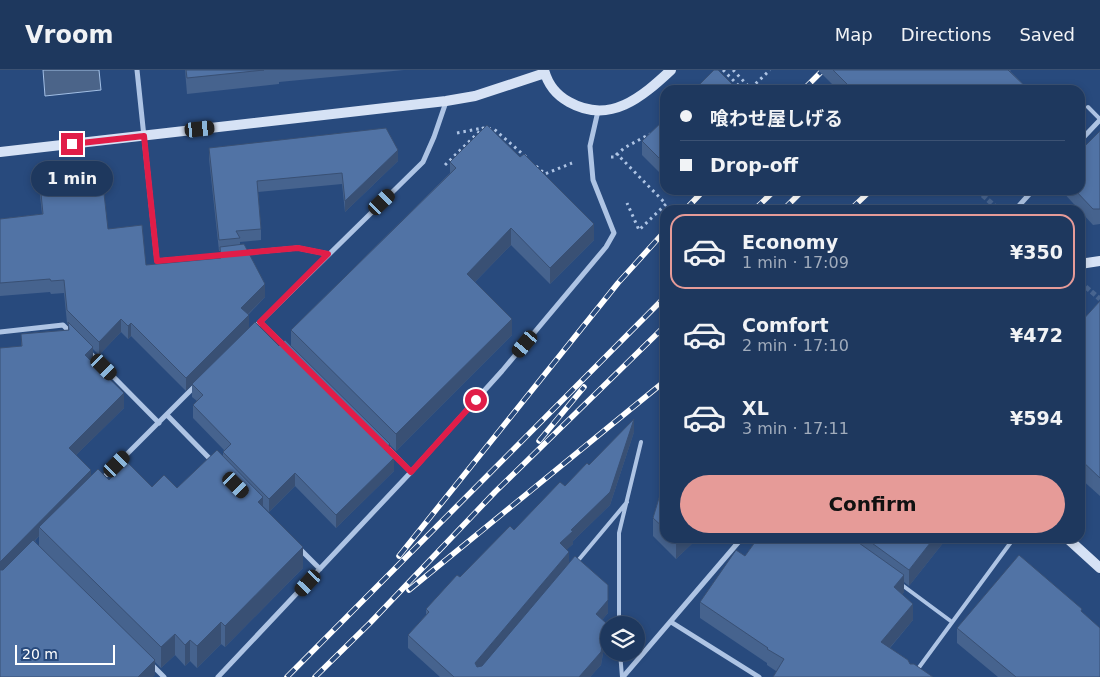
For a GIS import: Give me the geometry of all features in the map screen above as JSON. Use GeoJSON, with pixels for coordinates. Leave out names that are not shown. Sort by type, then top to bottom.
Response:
{"type":"FeatureCollection","features":[{"type":"Feature","properties":{"kind":"street"},"geometry":{"type":"LineString","coordinates":[[137,70],[157,261],[298,248],[328,254]]}},
{"type":"Feature","properties":{"kind":"street"},"geometry":{"type":"LineString","coordinates":[[0,152],[475,96],[545,72],[554,92],[562,98],[579,108],[598,111],[618,108],[636,99],[671,70]]}},
{"type":"Feature","properties":{"kind":"street"},"geometry":{"type":"LineString","coordinates":[[247,335],[423,162],[434,137],[446,100]]}},
{"type":"Feature","properties":{"kind":"street"},"geometry":{"type":"LineString","coordinates":[[218,677],[411,472],[502,371],[606,247],[614,233],[594,180],[590,146],[598,111]]}},
{"type":"Feature","properties":{"kind":"street"},"geometry":{"type":"LineString","coordinates":[[1085,136],[1100,119]]}},
{"type":"Feature","properties":{"kind":"street"},"geometry":{"type":"LineString","coordinates":[[1020,205],[1028,195]]}},
{"type":"Feature","properties":{"kind":"street"},"geometry":{"type":"LineString","coordinates":[[1085,264],[1100,262]]}},
{"type":"Feature","properties":{"kind":"street"},"geometry":{"type":"LineString","coordinates":[[260,322],[291,352]]}},
{"type":"Feature","properties":{"kind":"street"},"geometry":{"type":"LineString","coordinates":[[0,332],[63,326],[77,339]]}},
{"type":"Feature","properties":{"kind":"street"},"geometry":{"type":"LineString","coordinates":[[84,346],[159,423]]}},
{"type":"Feature","properties":{"kind":"street"},"geometry":{"type":"LineString","coordinates":[[96,485],[200,382]]}},
{"type":"Feature","properties":{"kind":"street"},"geometry":{"type":"LineString","coordinates":[[167,415],[216,464]]}},
{"type":"Feature","properties":{"kind":"street"},"geometry":{"type":"LineString","coordinates":[[383,444],[411,472]]}},
{"type":"Feature","properties":{"kind":"street"},"geometry":{"type":"LineString","coordinates":[[292,541],[320,569]]}},
{"type":"Feature","properties":{"kind":"street"},"geometry":{"type":"LineString","coordinates":[[622,677],[738,543]]}},
{"type":"Feature","properties":{"kind":"street"},"geometry":{"type":"LineString","coordinates":[[1072,543],[1100,568]]}},
{"type":"Feature","properties":{"kind":"street"},"geometry":{"type":"LineString","coordinates":[[670,622],[759,677]]}},
{"type":"Feature","properties":{"kind":"street"},"geometry":{"type":"LineString","coordinates":[[144,657],[164,677]]}},
{"type":"Feature","properties":{"kind":"lane"},"geometry":{"type":"LineString","coordinates":[[1088,107],[1100,119]]}},
{"type":"Feature","properties":{"kind":"lane"},"geometry":{"type":"LineString","coordinates":[[619,616],[619,533],[641,442]]}},
{"type":"Feature","properties":{"kind":"lane"},"geometry":{"type":"LineString","coordinates":[[575,564],[626,502]]}},
{"type":"Feature","properties":{"kind":"lane"},"geometry":{"type":"LineString","coordinates":[[912,677],[1010,543]]}},
{"type":"Feature","properties":{"kind":"lane"},"geometry":{"type":"LineString","coordinates":[[899,583],[952,622]]}},
{"type":"Feature","properties":{"kind":"lane"},"geometry":{"type":"LineString","coordinates":[[621,661],[622,677]]}},
{"type":"Feature","properties":{"kind":"path"},"geometry":{"type":"LineString","coordinates":[[723,70],[738,85]]}},
{"type":"Feature","properties":{"kind":"path"},"geometry":{"type":"LineString","coordinates":[[733,70],[748,85]]}},
{"type":"Feature","properties":{"kind":"path"},"geometry":{"type":"LineString","coordinates":[[756,85],[770,70]]}},
{"type":"Feature","properties":{"kind":"path"},"geometry":{"type":"LineString","coordinates":[[482,121],[484,133]]}},
{"type":"Feature","properties":{"kind":"path"},"geometry":{"type":"LineString","coordinates":[[440,169],[483,128]]}},
{"type":"Feature","properties":{"kind":"path"},"geometry":{"type":"LineString","coordinates":[[449,135],[483,128],[494,129],[546,174],[577,160]]}},
{"type":"Feature","properties":{"kind":"path"},"geometry":{"type":"LineString","coordinates":[[605,158],[615,157],[624,148],[654,132]]}},
{"type":"Feature","properties":{"kind":"path"},"geometry":{"type":"LineString","coordinates":[[617,154],[665,205]]}},
{"type":"Feature","properties":{"kind":"path"},"geometry":{"type":"LineString","coordinates":[[626,203],[639,230],[660,210]]}},
{"type":"Feature","properties":{"kind":"water"},"geometry":{"type":"Polygon","coordinates":[[[43,70],[99,70],[101,90],[45,96],[43,70]]]}},
{"type":"Feature","properties":{"kind":"building"},"geometry":{"type":"Polygon","coordinates":[[[186,70],[264,70],[187,78],[186,70]]]}},
{"type":"Feature","properties":{"kind":"building"},"geometry":{"type":"Polygon","coordinates":[[[714,70],[718,70],[733,85],[699,85],[714,70]]]}},
{"type":"Feature","properties":{"kind":"building"},"geometry":{"type":"Polygon","coordinates":[[[833,70],[1008,70],[1024,85],[848,85],[833,70]]]}},
{"type":"Feature","properties":{"kind":"building"},"geometry":{"type":"Polygon","coordinates":[[[660,124],[660,159],[642,141],[660,124]]]}},
{"type":"Feature","properties":{"kind":"building"},"geometry":{"type":"Polygon","coordinates":[[[487,125],[520,157],[524,154],[594,224],[550,268],[511,228],[467,274],[512,319],[396,434],[291,330],[456,168],[450,162],[487,125]]]}},
{"type":"Feature","properties":{"kind":"building"},"geometry":{"type":"Polygon","coordinates":[[[386,128],[398,150],[345,201],[342,173],[257,181],[261,229],[236,231],[240,238],[219,240],[209,148],[386,128]]]}},
{"type":"Feature","properties":{"kind":"building"},"geometry":{"type":"Polygon","coordinates":[[[1100,131],[1100,209],[1093,209],[1080,195],[1085,195],[1086,145],[1100,131]]]}},
{"type":"Feature","properties":{"kind":"building"},"geometry":{"type":"Polygon","coordinates":[[[102,176],[108,229],[142,225],[146,265],[221,258],[220,247],[244,244],[265,284],[241,308],[249,315],[186,378],[131,323],[128,326],[121,319],[99,342],[67,310],[64,280],[51,281],[50,279],[0,283],[0,219],[43,214],[40,183],[102,176]]]}},
{"type":"Feature","properties":{"kind":"building"},"geometry":{"type":"Polygon","coordinates":[[[1100,301],[1100,478],[1085,464],[1085,318],[1100,301]]]}},
{"type":"Feature","properties":{"kind":"building"},"geometry":{"type":"Polygon","coordinates":[[[68,322],[93,347],[85,355],[124,393],[69,448],[91,470],[0,562],[0,348],[22,346],[21,334],[69,330],[68,322]]]}},
{"type":"Feature","properties":{"kind":"building"},"geometry":{"type":"Polygon","coordinates":[[[255,322],[279,346],[285,340],[390,444],[384,449],[394,458],[336,515],[295,473],[269,499],[223,452],[231,444],[193,405],[203,395],[192,384],[255,322]]]}},
{"type":"Feature","properties":{"kind":"building"},"geometry":{"type":"Polygon","coordinates":[[[634,419],[610,492],[560,543],[569,552],[475,663],[477,667],[482,666],[575,556],[608,585],[608,600],[596,614],[600,618],[600,653],[579,677],[454,677],[408,635],[429,612],[426,609],[457,575],[460,577],[510,526],[514,530],[560,482],[565,486],[587,463],[589,465],[634,419]]]}},
{"type":"Feature","properties":{"kind":"building"},"geometry":{"type":"Polygon","coordinates":[[[217,450],[263,497],[258,502],[303,547],[225,626],[221,622],[197,646],[190,640],[185,645],[175,634],[161,647],[39,527],[98,469],[109,480],[127,462],[152,487],[164,475],[177,488],[217,450]]]}},
{"type":"Feature","properties":{"kind":"building"},"geometry":{"type":"Polygon","coordinates":[[[660,495],[660,524],[653,518],[660,495]]]}},
{"type":"Feature","properties":{"kind":"building"},"geometry":{"type":"Polygon","coordinates":[[[33,540],[155,660],[138,677],[0,677],[0,570],[3,570],[33,540]]]}},
{"type":"Feature","properties":{"kind":"building"},"geometry":{"type":"Polygon","coordinates":[[[754,543],[859,543],[904,575],[894,587],[913,604],[881,642],[908,660],[910,664],[914,664],[933,677],[773,677],[784,659],[700,602],[736,550],[745,556],[754,543]]]}},
{"type":"Feature","properties":{"kind":"building"},"geometry":{"type":"Polygon","coordinates":[[[872,543],[930,543],[909,570],[872,543]]]}},
{"type":"Feature","properties":{"kind":"building"},"geometry":{"type":"Polygon","coordinates":[[[1019,555],[1082,609],[1081,611],[1100,628],[1100,677],[1016,677],[957,628],[1019,555]]]}},
{"type":"Feature","properties":{"kind":"tunnel"},"geometry":{"type":"LineString","coordinates":[[982,195],[994,205]]}},
{"type":"Feature","properties":{"kind":"tunnel"},"geometry":{"type":"LineString","coordinates":[[1085,286],[1100,299]]}},
{"type":"Feature","properties":{"kind":"railway"},"geometry":{"type":"LineString","coordinates":[[808,85],[823,70]]}},
{"type":"Feature","properties":{"kind":"railway"},"geometry":{"type":"LineString","coordinates":[[690,205],[699,195]]}},
{"type":"Feature","properties":{"kind":"railway"},"geometry":{"type":"LineString","coordinates":[[759,205],[770,195]]}},
{"type":"Feature","properties":{"kind":"railway"},"geometry":{"type":"LineString","coordinates":[[788,205],[798,195]]}},
{"type":"Feature","properties":{"kind":"railway"},"geometry":{"type":"LineString","coordinates":[[855,205],[866,195]]}},
{"type":"Feature","properties":{"kind":"railway"},"geometry":{"type":"LineString","coordinates":[[399,556],[618,283],[660,237]]}},
{"type":"Feature","properties":{"kind":"railway"},"geometry":{"type":"LineString","coordinates":[[287,677],[660,302]]}},
{"type":"Feature","properties":{"kind":"railway"},"geometry":{"type":"LineString","coordinates":[[315,677],[370,623],[495,492],[660,331]]}},
{"type":"Feature","properties":{"kind":"railway"},"geometry":{"type":"LineString","coordinates":[[409,590],[660,385]]}},
{"type":"Feature","properties":{"kind":"railway"},"geometry":{"type":"LineString","coordinates":[[539,441],[584,387]]}},
{"type":"Feature","properties":{"kind":"route"},"geometry":{"type":"LineString","coordinates":[[72,144],[144,136],[157,261],[298,248],[328,254],[260,322],[411,472],[476,400]]}}]}
